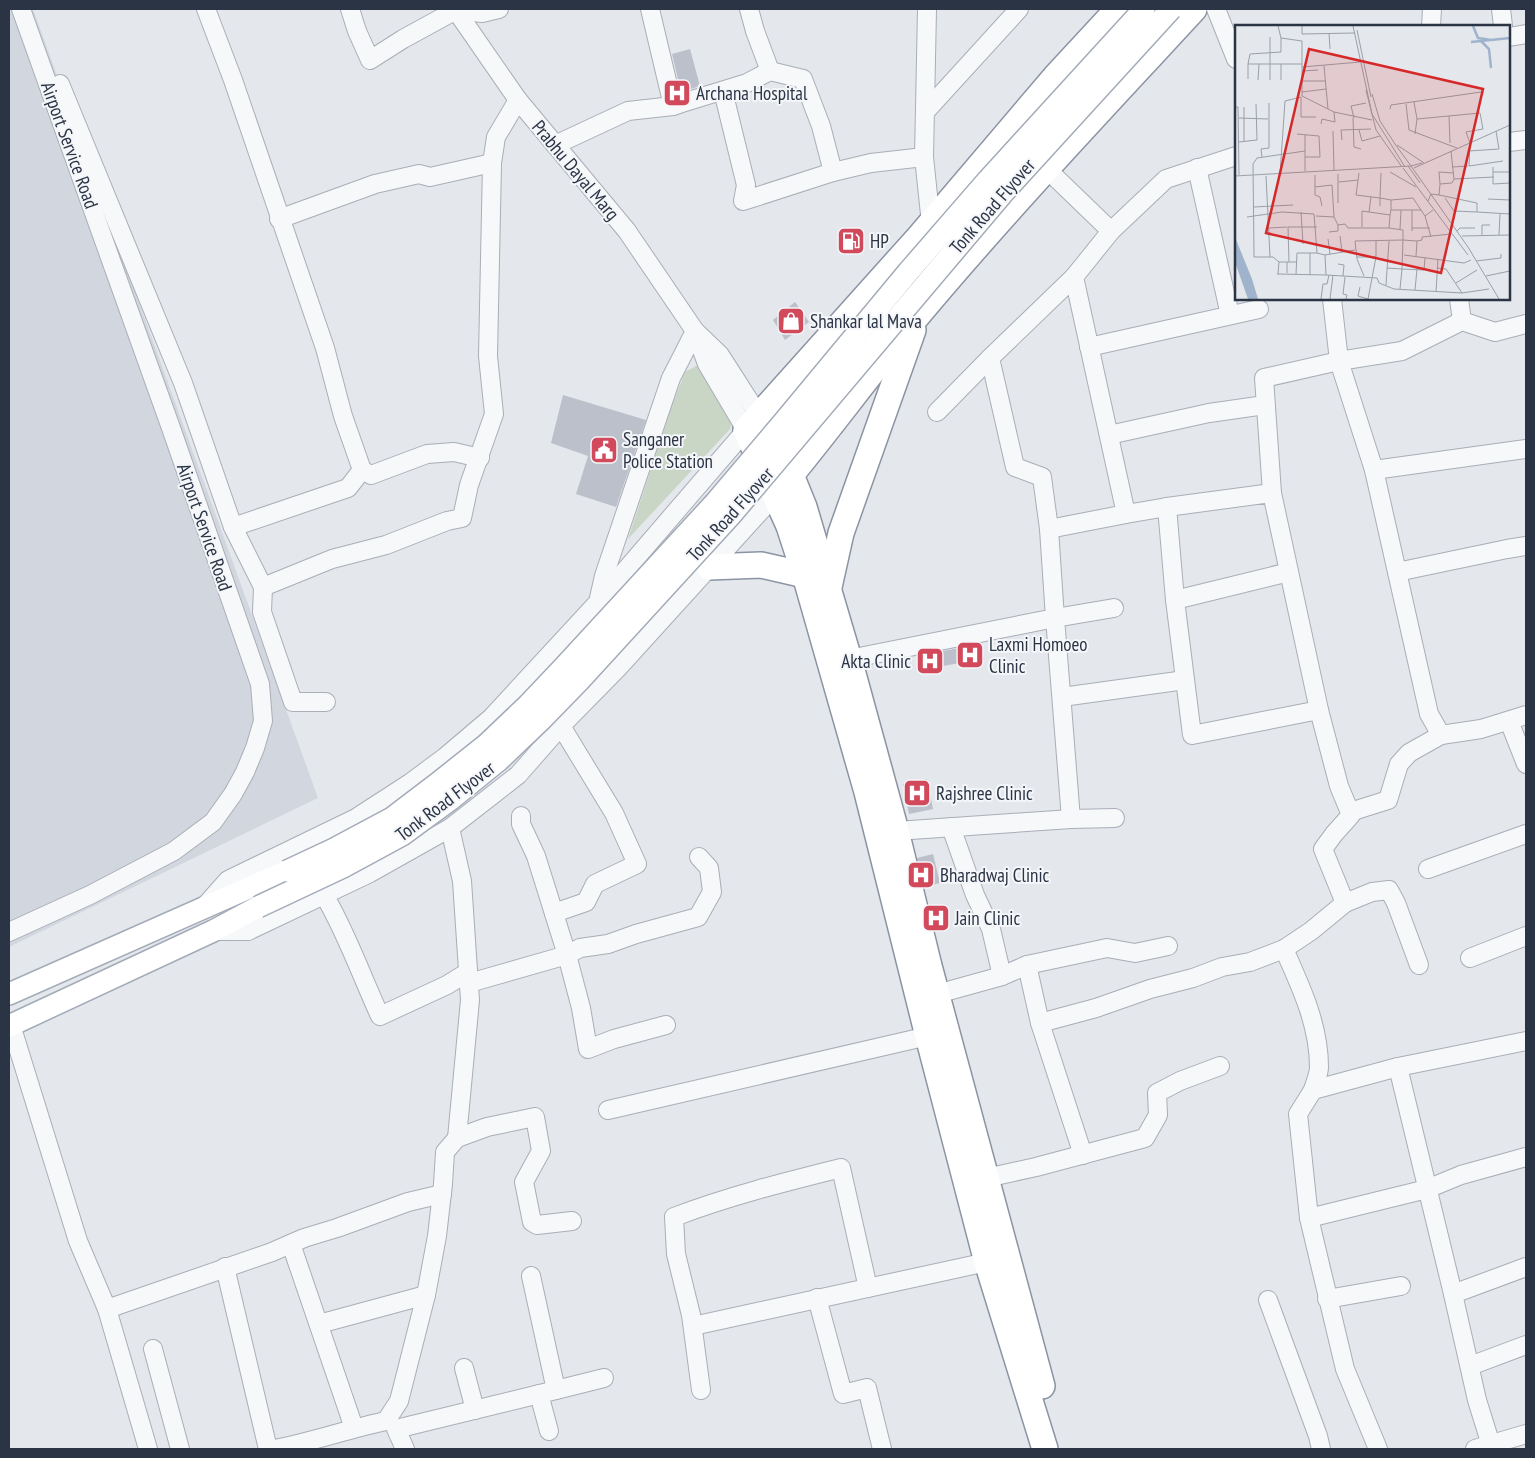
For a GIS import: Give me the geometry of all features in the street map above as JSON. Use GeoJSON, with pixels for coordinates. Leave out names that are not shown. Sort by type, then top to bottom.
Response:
{"type":"FeatureCollection","features":[{"type":"Feature","properties":{"kind":"highway"},"geometry":{"type":"LineString","coordinates":[[752,423],[931,224],[1055,77],[1118,9]]}},
{"type":"Feature","properties":{"kind":"highway"},"geometry":{"type":"LineString","coordinates":[[775,495],[876,365],[919,314],[1050,165],[1194,9]]}},
{"type":"Feature","properties":{"kind":"highway"},"geometry":{"type":"LineString","coordinates":[[829,588],[841,533],[919,314]]}},
{"type":"Feature","properties":{"kind":"highway"},"geometry":{"type":"LineString","coordinates":[[752,423],[791,475],[804,507],[829,588],[896,831],[937,994],[1059,1449]]}},
{"type":"Feature","properties":{"kind":"highway"},"geometry":{"type":"LineString","coordinates":[[752,423],[775,495],[789,526],[805,575],[867,792],[987,1262],[1045,1449]]}},
{"type":"Feature","properties":{"kind":"highway"},"geometry":{"type":"LineString","coordinates":[[709,567],[762,565],[805,575]]}},
{"type":"Feature","properties":{"kind":"main road","name":"Tonk Road Flyover"},"geometry":{"type":"LineString","coordinates":[[9,994],[334,849],[392,818],[486,745],[564,667],[715,502],[908,271],[1144,9]]}},
{"type":"Feature","properties":{"kind":"main road","name":"Tonk Road Flyover"},"geometry":{"type":"LineString","coordinates":[[10,1026],[344,867],[402,835],[451,800],[499,760],[579,681],[730,516],[1003,193],[1171,9]]}},
{"type":"Feature","properties":{"kind":"street"},"geometry":{"type":"LineString","coordinates":[[206,9],[325,348],[343,416],[362,470],[371,475],[427,454],[454,452],[480,458]]}},
{"type":"Feature","properties":{"kind":"street"},"geometry":{"type":"LineString","coordinates":[[350,9],[357,31],[370,60],[403,39],[456,10],[482,13],[499,9]]}},
{"type":"Feature","properties":{"kind":"street"},"geometry":{"type":"LineString","coordinates":[[650,9],[672,106]]}},
{"type":"Feature","properties":{"kind":"street"},"geometry":{"type":"LineString","coordinates":[[749,9],[770,70]]}},
{"type":"Feature","properties":{"kind":"street"},"geometry":{"type":"LineString","coordinates":[[927,9],[924,157],[931,224],[988,234]]}},
{"type":"Feature","properties":{"kind":"street"},"geometry":{"type":"LineString","coordinates":[[926,111],[1019,9]]}},
{"type":"Feature","properties":{"kind":"street"},"geometry":{"type":"LineString","coordinates":[[1216,9],[1235,56]]}},
{"type":"Feature","properties":{"kind":"street"},"geometry":{"type":"LineString","coordinates":[[1431,25],[1432,9]]}},
{"type":"Feature","properties":{"kind":"street"},"geometry":{"type":"LineString","coordinates":[[1500,9],[1503,25]]}},
{"type":"Feature","properties":{"kind":"street"},"geometry":{"type":"LineString","coordinates":[[27,10],[183,383],[233,526],[263,587],[262,612],[293,702],[326,702]]}},
{"type":"Feature","properties":{"kind":"street","name":"Airport Service Road"},"geometry":{"type":"LineString","coordinates":[[9,932],[90,895],[174,851],[213,822],[233,794],[245,772],[263,721],[260,684],[27,10]]}},
{"type":"Feature","properties":{"kind":"street","name":"Prabhu Dayal Marg"},"geometry":{"type":"LineString","coordinates":[[456,10],[518,100],[627,231],[695,331],[720,355],[752,423]]}},
{"type":"Feature","properties":{"kind":"street"},"geometry":{"type":"LineString","coordinates":[[1510,37],[1526,34]]}},
{"type":"Feature","properties":{"kind":"street"},"geometry":{"type":"LineString","coordinates":[[555,145],[628,111],[672,106],[747,83],[770,70],[804,80],[821,126],[833,172]]}},
{"type":"Feature","properties":{"kind":"street"},"geometry":{"type":"LineString","coordinates":[[723,91],[746,184],[743,201],[833,172],[871,163],[924,157]]}},
{"type":"Feature","properties":{"kind":"street"},"geometry":{"type":"LineString","coordinates":[[263,587],[332,559],[386,544],[447,521],[462,518],[470,484],[494,414],[488,356],[492,163],[496,137],[518,100]]}},
{"type":"Feature","properties":{"kind":"street"},"geometry":{"type":"LineString","coordinates":[[1510,142],[1526,140]]}},
{"type":"Feature","properties":{"kind":"street"},"geometry":{"type":"LineString","coordinates":[[937,412],[1074,277],[1111,232],[1166,178],[1235,156]]}},
{"type":"Feature","properties":{"kind":"street"},"geometry":{"type":"LineString","coordinates":[[280,219],[374,184],[419,174],[430,177],[492,163]]}},
{"type":"Feature","properties":{"kind":"street"},"geometry":{"type":"LineString","coordinates":[[1050,165],[1053,175],[1111,232]]}},
{"type":"Feature","properties":{"kind":"street"},"geometry":{"type":"LineString","coordinates":[[1197,168],[1230,315]]}},
{"type":"Feature","properties":{"kind":"street"},"geometry":{"type":"LineString","coordinates":[[1074,277],[1126,514]]}},
{"type":"Feature","properties":{"kind":"street"},"geometry":{"type":"LineString","coordinates":[[1332,300],[1339,361],[1374,470],[1429,714],[1441,735]]}},
{"type":"Feature","properties":{"kind":"street"},"geometry":{"type":"LineString","coordinates":[[1459,300],[1462,321]]}},
{"type":"Feature","properties":{"kind":"street"},"geometry":{"type":"LineString","coordinates":[[1089,347],[1259,309]]}},
{"type":"Feature","properties":{"kind":"street"},"geometry":{"type":"LineString","coordinates":[[1346,903],[1322,849],[1351,815],[1339,786],[1319,710],[1272,493],[1264,378],[1339,361],[1402,351],[1462,321],[1495,332],[1526,324]]}},
{"type":"Feature","properties":{"kind":"street"},"geometry":{"type":"LineString","coordinates":[[598,601],[604,576],[671,378],[695,331]]}},
{"type":"Feature","properties":{"kind":"street"},"geometry":{"type":"LineString","coordinates":[[990,358],[1015,467],[1042,477],[1049,529],[1054,618],[1071,819]]}},
{"type":"Feature","properties":{"kind":"street"},"geometry":{"type":"LineString","coordinates":[[1109,435],[1209,413],[1265,405]]}},
{"type":"Feature","properties":{"kind":"street"},"geometry":{"type":"LineString","coordinates":[[204,907],[228,880],[356,818],[410,783],[446,757],[491,718],[598,601],[752,423]]}},
{"type":"Feature","properties":{"kind":"street"},"geometry":{"type":"LineString","coordinates":[[1374,470],[1526,449]]}},
{"type":"Feature","properties":{"kind":"street"},"geometry":{"type":"LineString","coordinates":[[233,526],[348,488],[362,470]]}},
{"type":"Feature","properties":{"kind":"street"},"geometry":{"type":"LineString","coordinates":[[1049,529],[1167,507],[1272,493]]}},
{"type":"Feature","properties":{"kind":"street"},"geometry":{"type":"LineString","coordinates":[[213,931],[248,931],[370,873],[450,828],[518,775],[775,495]]}},
{"type":"Feature","properties":{"kind":"street"},"geometry":{"type":"LineString","coordinates":[[1167,507],[1175,600],[1192,735],[1319,710]]}},
{"type":"Feature","properties":{"kind":"street"},"geometry":{"type":"LineString","coordinates":[[1397,572],[1526,546]]}},
{"type":"Feature","properties":{"kind":"street"},"geometry":{"type":"LineString","coordinates":[[1175,600],[1289,572]]}},
{"type":"Feature","properties":{"kind":"street"},"geometry":{"type":"LineString","coordinates":[[850,659],[1054,618],[1114,608]]}},
{"type":"Feature","properties":{"kind":"street"},"geometry":{"type":"LineString","coordinates":[[1062,697],[1184,680]]}},
{"type":"Feature","properties":{"kind":"street"},"geometry":{"type":"LineString","coordinates":[[1350,812],[1388,800],[1399,764],[1409,753],[1441,735],[1481,729],[1526,715]]}},
{"type":"Feature","properties":{"kind":"street"},"geometry":{"type":"LineString","coordinates":[[1509,721],[1526,764]]}},
{"type":"Feature","properties":{"kind":"street"},"geometry":{"type":"LineString","coordinates":[[554,913],[586,902],[595,884],[637,864],[614,813],[561,726]]}},
{"type":"Feature","properties":{"kind":"street"},"geometry":{"type":"LineString","coordinates":[[521,816],[522,824],[536,856],[567,956],[581,1008],[588,1049],[614,1039],[666,1025]]}},
{"type":"Feature","properties":{"kind":"street"},"geometry":{"type":"LineString","coordinates":[[896,831],[1071,819],[1115,818]]}},
{"type":"Feature","properties":{"kind":"street"},"geometry":{"type":"LineString","coordinates":[[952,827],[975,895],[991,929],[1002,976]]}},
{"type":"Feature","properties":{"kind":"street"},"geometry":{"type":"LineString","coordinates":[[450,828],[462,881],[470,1000],[457,1138]]}},
{"type":"Feature","properties":{"kind":"street"},"geometry":{"type":"LineString","coordinates":[[1428,870],[1526,834]]}},
{"type":"Feature","properties":{"kind":"street"},"geometry":{"type":"LineString","coordinates":[[327,900],[350,945],[380,1016],[468,977],[567,956],[580,948],[608,944],[636,934],[698,917],[712,892],[709,868],[699,857]]}},
{"type":"Feature","properties":{"kind":"street"},"geometry":{"type":"LineString","coordinates":[[1040,1023],[1096,1008],[1222,967],[1250,962],[1284,949],[1311,931],[1346,903],[1372,892],[1389,890],[1396,903],[1419,964]]}},
{"type":"Feature","properties":{"kind":"street"},"geometry":{"type":"LineString","coordinates":[[1470,958],[1526,936]]}},
{"type":"Feature","properties":{"kind":"street"},"geometry":{"type":"LineString","coordinates":[[937,994],[1002,976],[1027,965],[1107,948],[1135,953],[1168,946]]}},
{"type":"Feature","properties":{"kind":"street"},"geometry":{"type":"LineString","coordinates":[[1284,949],[1305,996],[1314,1026],[1319,1069],[1313,1090],[1298,1114],[1309,1218],[1345,1369],[1378,1449]]}},
{"type":"Feature","properties":{"kind":"street"},"geometry":{"type":"LineString","coordinates":[[1027,965],[1040,1023],[1083,1155]]}},
{"type":"Feature","properties":{"kind":"street"},"geometry":{"type":"LineString","coordinates":[[10,1026],[78,1241],[107,1309],[148,1449]]}},
{"type":"Feature","properties":{"kind":"street"},"geometry":{"type":"LineString","coordinates":[[608,1110],[928,1036]]}},
{"type":"Feature","properties":{"kind":"street"},"geometry":{"type":"LineString","coordinates":[[1313,1090],[1398,1067],[1526,1041]]}},
{"type":"Feature","properties":{"kind":"street"},"geometry":{"type":"LineString","coordinates":[[986,1178],[1083,1155],[1144,1138],[1158,1115],[1157,1093],[1180,1081],[1220,1066]]}},
{"type":"Feature","properties":{"kind":"street"},"geometry":{"type":"LineString","coordinates":[[1398,1067],[1470,1366],[1477,1400],[1483,1447],[1526,1434]]}},
{"type":"Feature","properties":{"kind":"street"},"geometry":{"type":"LineString","coordinates":[[405,1449],[391,1425],[426,1295],[437,1236],[445,1152],[457,1138],[487,1128],[535,1117],[541,1151],[524,1182],[532,1222],[537,1225],[572,1221]]}},
{"type":"Feature","properties":{"kind":"street"},"geometry":{"type":"LineString","coordinates":[[1309,1218],[1427,1189],[1461,1175],[1526,1157]]}},
{"type":"Feature","properties":{"kind":"street"},"geometry":{"type":"LineString","coordinates":[[701,1390],[693,1326],[676,1254],[674,1217],[708,1204],[841,1168],[868,1288]]}},
{"type":"Feature","properties":{"kind":"street"},"geometry":{"type":"LineString","coordinates":[[107,1309],[408,1202],[442,1194]]}},
{"type":"Feature","properties":{"kind":"street"},"geometry":{"type":"LineString","coordinates":[[291,1244],[354,1428]]}},
{"type":"Feature","properties":{"kind":"street"},"geometry":{"type":"LineString","coordinates":[[693,1326],[987,1262]]}},
{"type":"Feature","properties":{"kind":"street"},"geometry":{"type":"LineString","coordinates":[[225,1267],[268,1449]]}},
{"type":"Feature","properties":{"kind":"street"},"geometry":{"type":"LineString","coordinates":[[1453,1294],[1526,1267]]}},
{"type":"Feature","properties":{"kind":"street"},"geometry":{"type":"LineString","coordinates":[[531,1276],[548,1392],[549,1431]]}},
{"type":"Feature","properties":{"kind":"street"},"geometry":{"type":"LineString","coordinates":[[1327,1299],[1401,1286]]}},
{"type":"Feature","properties":{"kind":"street"},"geometry":{"type":"LineString","coordinates":[[319,1324],[426,1295]]}},
{"type":"Feature","properties":{"kind":"street"},"geometry":{"type":"LineString","coordinates":[[817,1298],[843,1394],[867,1388],[882,1449]]}},
{"type":"Feature","properties":{"kind":"street"},"geometry":{"type":"LineString","coordinates":[[1268,1300],[1318,1436],[1321,1449]]}},
{"type":"Feature","properties":{"kind":"street"},"geometry":{"type":"LineString","coordinates":[[1470,1366],[1526,1345]]}},
{"type":"Feature","properties":{"kind":"street"},"geometry":{"type":"LineString","coordinates":[[154,1349],[180,1449]]}},
{"type":"Feature","properties":{"kind":"street"},"geometry":{"type":"LineString","coordinates":[[464,1368],[474,1410]]}},
{"type":"Feature","properties":{"kind":"street"},"geometry":{"type":"LineString","coordinates":[[274,1449],[302,1447],[354,1428],[391,1425],[474,1410],[604,1378]]}},
{"type":"Feature","properties":{"kind":"shaded area"},"geometry":{"type":"Polygon","coordinates":[[[9,9],[33,9],[318,798],[9,947],[9,9]]]}},
{"type":"Feature","properties":{"kind":"green space"},"geometry":{"type":"Polygon","coordinates":[[[700,364],[733,418],[730,429],[628,539],[672,405],[685,372],[700,364]]]}},
{"type":"Feature","properties":{"kind":"building"},"geometry":{"type":"Polygon","coordinates":[[[690,49],[700,86],[681,92],[672,54],[690,49]]]}},
{"type":"Feature","properties":{"kind":"building","name":"Shankar lal Mava"},"geometry":{"type":"Polygon","coordinates":[[[795,302],[809,322],[785,340],[773,320],[795,302]]]}},
{"type":"Feature","properties":{"kind":"building","name":"Sanganer Police Station"},"geometry":{"type":"Polygon","coordinates":[[[563,395],[646,420],[616,507],[576,494],[588,456],[551,443],[563,395]]]}},
{"type":"Feature","properties":{"kind":"building"},"geometry":{"type":"Polygon","coordinates":[[[980,644],[984,660],[961,666],[960,663],[920,670],[917,656],[980,644]]]}},
{"type":"Feature","properties":{"kind":"building"},"geometry":{"type":"Polygon","coordinates":[[[927,779],[933,809],[909,814],[903,784],[927,779]]]}},
{"type":"Feature","properties":{"kind":"building"},"geometry":{"type":"Polygon","coordinates":[[[933,854],[940,883],[924,887],[917,858],[933,854]]]}},
{"type":"Feature","properties":{"kind":"building"},"geometry":{"type":"Polygon","coordinates":[[[943,908],[947,924],[934,927],[930,911],[943,908]]]}},
{"type":"Feature","properties":{"kind":"place","name":"Archana Hospital"},"geometry":{"type":"Point","coordinates":[677,93]}},
{"type":"Feature","properties":{"kind":"place","name":"HP"},"geometry":{"type":"Point","coordinates":[851,241]}},
{"type":"Feature","properties":{"kind":"place","name":"Shankar lal Mava"},"geometry":{"type":"Point","coordinates":[791,321]}},
{"type":"Feature","properties":{"kind":"place","name":"Sanganer Police Station"},"geometry":{"type":"Point","coordinates":[604,450]}},
{"type":"Feature","properties":{"kind":"place","name":"Laxmi Homoeo Clinic"},"geometry":{"type":"Point","coordinates":[970,655]}},
{"type":"Feature","properties":{"kind":"place","name":"Akta Clinic"},"geometry":{"type":"Point","coordinates":[930,661]}},
{"type":"Feature","properties":{"kind":"place","name":"Rajshree Clinic"},"geometry":{"type":"Point","coordinates":[917,793]}},
{"type":"Feature","properties":{"kind":"place","name":"Bharadwaj Clinic"},"geometry":{"type":"Point","coordinates":[921,875]}},
{"type":"Feature","properties":{"kind":"place","name":"Jain Clinic"},"geometry":{"type":"Point","coordinates":[936,918]}}]}
